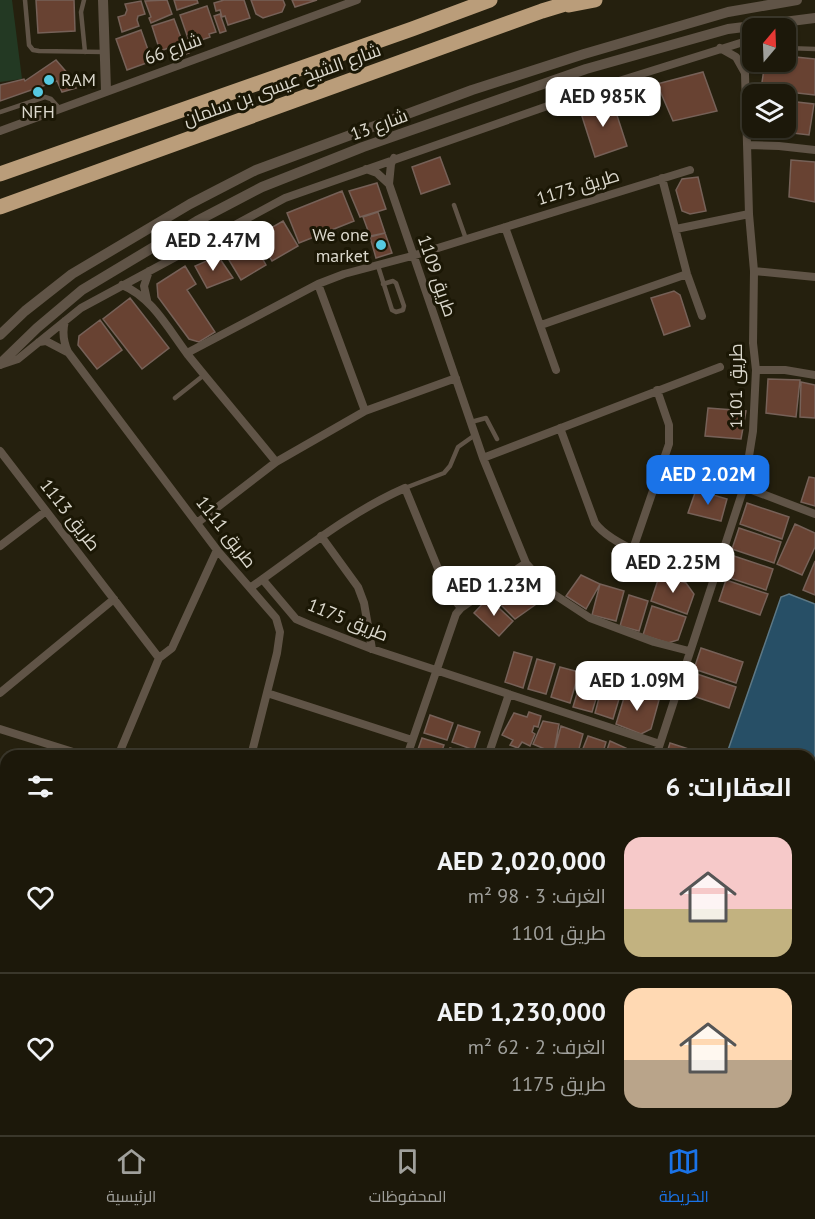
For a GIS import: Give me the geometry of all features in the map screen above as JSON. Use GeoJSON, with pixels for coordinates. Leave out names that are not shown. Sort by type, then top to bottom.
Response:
{"type":"FeatureCollection","features":[{"type":"Feature","properties":{"kind":"highway","name":"شارع الشيخ عيسى بن سلمان"},"geometry":{"type":"LineString","coordinates":[[0,174],[412,30],[490,0]]}},
{"type":"Feature","properties":{"kind":"highway","name":"شارع الشيخ عيسى بن سلمان"},"geometry":{"type":"LineString","coordinates":[[0,207],[578,0]]}},
{"type":"Feature","properties":{"kind":"highway"},"geometry":{"type":"LineString","coordinates":[[542,11],[595,0]]}},
{"type":"Feature","properties":{"kind":"street"},"geometry":{"type":"LineString","coordinates":[[102,0],[106,90]]}},
{"type":"Feature","properties":{"kind":"street","name":"شارع 66"},"geometry":{"type":"LineString","coordinates":[[0,131],[106,90],[357,0]]}},
{"type":"Feature","properties":{"kind":"street","name":"شارع 13"},"geometry":{"type":"LineString","coordinates":[[0,335],[25,311],[72,274],[190,204],[256,170],[451,98],[584,54],[728,12],[797,0]]}},
{"type":"Feature","properties":{"kind":"street"},"geometry":{"type":"LineString","coordinates":[[796,23],[812,18]]}},
{"type":"Feature","properties":{"kind":"street","name":"شارع 13"},"geometry":{"type":"LineString","coordinates":[[0,365],[37,327],[82,290],[197,221],[262,187],[363,147],[586,69],[728,29],[812,18]]}},
{"type":"Feature","properties":{"kind":"street"},"geometry":{"type":"LineString","coordinates":[[0,365],[18,358],[81,308],[285,198],[608,84],[742,42]]}},
{"type":"Feature","properties":{"kind":"street"},"geometry":{"type":"LineString","coordinates":[[720,48],[736,57],[745,74]]}},
{"type":"Feature","properties":{"kind":"street","name":"طريق 1101"},"geometry":{"type":"LineString","coordinates":[[658,750],[744,487],[753,431],[756,370],[753,343],[754,271],[749,214],[745,74]]}},
{"type":"Feature","properties":{"kind":"street"},"geometry":{"type":"LineString","coordinates":[[748,145],[815,150]]}},
{"type":"Feature","properties":{"kind":"street","name":"طريق 1109"},"geometry":{"type":"LineString","coordinates":[[394,158],[391,164],[389,184],[412,256],[483,458],[526,563],[552,593],[590,618],[654,642],[689,651]]}},
{"type":"Feature","properties":{"kind":"street"},"geometry":{"type":"LineString","coordinates":[[366,169],[377,173],[389,184]]}},
{"type":"Feature","properties":{"kind":"street","name":"طريق 1173"},"geometry":{"type":"LineString","coordinates":[[187,354],[318,284],[344,274],[412,256],[690,170]]}},
{"type":"Feature","properties":{"kind":"street"},"geometry":{"type":"LineString","coordinates":[[662,178],[687,274],[702,316]]}},
{"type":"Feature","properties":{"kind":"street"},"geometry":{"type":"LineString","coordinates":[[676,229],[749,214]]}},
{"type":"Feature","properties":{"kind":"street"},"geometry":{"type":"LineString","coordinates":[[505,227],[556,370]]}},
{"type":"Feature","properties":{"kind":"street"},"geometry":{"type":"LineString","coordinates":[[147,301],[144,286],[149,271]]}},
{"type":"Feature","properties":{"kind":"street"},"geometry":{"type":"LineString","coordinates":[[754,271],[815,277]]}},
{"type":"Feature","properties":{"kind":"street"},"geometry":{"type":"LineString","coordinates":[[541,325],[687,274]]}},
{"type":"Feature","properties":{"kind":"street"},"geometry":{"type":"LineString","coordinates":[[318,284],[365,411]]}},
{"type":"Feature","properties":{"kind":"street"},"geometry":{"type":"LineString","coordinates":[[122,285],[138,293],[147,301],[187,354],[276,462]]}},
{"type":"Feature","properties":{"kind":"street","name":"طريق 1111"},"geometry":{"type":"LineString","coordinates":[[65,320],[63,342],[68,352],[217,550],[276,618],[280,632],[277,652],[253,750]]}},
{"type":"Feature","properties":{"kind":"street"},"geometry":{"type":"LineString","coordinates":[[39,342],[46,341],[68,352]]}},
{"type":"Feature","properties":{"kind":"street"},"geometry":{"type":"LineString","coordinates":[[483,458],[720,367]]}},
{"type":"Feature","properties":{"kind":"street"},"geometry":{"type":"LineString","coordinates":[[756,370],[785,370],[815,375]]}},
{"type":"Feature","properties":{"kind":"street"},"geometry":{"type":"LineString","coordinates":[[197,523],[276,462],[365,411],[456,378]]}},
{"type":"Feature","properties":{"kind":"street"},"geometry":{"type":"LineString","coordinates":[[633,549],[669,444],[669,425],[657,390]]}},
{"type":"Feature","properties":{"kind":"street"},"geometry":{"type":"LineString","coordinates":[[560,428],[595,523],[608,537],[674,566],[714,579]]}},
{"type":"Feature","properties":{"kind":"street","name":"طريق 1113"},"geometry":{"type":"LineString","coordinates":[[0,452],[159,658]]}},
{"type":"Feature","properties":{"kind":"street"},"geometry":{"type":"LineString","coordinates":[[744,487],[815,514]]}},
{"type":"Feature","properties":{"kind":"street"},"geometry":{"type":"LineString","coordinates":[[250,588],[321,536],[365,508],[405,488],[446,588],[461,608]]}},
{"type":"Feature","properties":{"kind":"street"},"geometry":{"type":"LineString","coordinates":[[0,546],[46,511]]}},
{"type":"Feature","properties":{"kind":"street"},"geometry":{"type":"LineString","coordinates":[[321,536],[358,587],[364,603],[372,649]]}},
{"type":"Feature","properties":{"kind":"street"},"geometry":{"type":"LineString","coordinates":[[121,750],[159,658],[172,648],[217,550]]}},
{"type":"Feature","properties":{"kind":"street"},"geometry":{"type":"LineString","coordinates":[[409,750],[453,621],[461,608],[526,563]]}},
{"type":"Feature","properties":{"kind":"street","name":"طريق 1175"},"geometry":{"type":"LineString","coordinates":[[263,579],[296,619],[372,649],[660,744]]}},
{"type":"Feature","properties":{"kind":"street"},"geometry":{"type":"LineString","coordinates":[[0,693],[114,599]]}},
{"type":"Feature","properties":{"kind":"street"},"geometry":{"type":"LineString","coordinates":[[267,693],[412,740]]}},
{"type":"Feature","properties":{"kind":"street"},"geometry":{"type":"LineString","coordinates":[[490,750],[509,694]]}},
{"type":"Feature","properties":{"kind":"street"},"geometry":{"type":"LineString","coordinates":[[0,729],[67,750]]}},
{"type":"Feature","properties":{"kind":"lane"},"geometry":{"type":"LineString","coordinates":[[25,0],[29,45],[33,50],[105,52]]}},
{"type":"Feature","properties":{"kind":"lane"},"geometry":{"type":"LineString","coordinates":[[84,0],[81,12],[85,52]]}},
{"type":"Feature","properties":{"kind":"lane"},"geometry":{"type":"LineString","coordinates":[[796,48],[815,49]]}},
{"type":"Feature","properties":{"kind":"lane"},"geometry":{"type":"LineString","coordinates":[[0,112],[45,97],[51,99],[60,109]]}},
{"type":"Feature","properties":{"kind":"lane"},"geometry":{"type":"LineString","coordinates":[[454,205],[466,239]]}},
{"type":"Feature","properties":{"kind":"lane"},"geometry":{"type":"LineString","coordinates":[[378,266],[383,284],[392,310],[396,312],[403,310],[396,283],[393,281],[383,284]]}},
{"type":"Feature","properties":{"kind":"lane"},"geometry":{"type":"LineString","coordinates":[[175,398],[204,375]]}},
{"type":"Feature","properties":{"kind":"lane"},"geometry":{"type":"LineString","coordinates":[[471,422],[486,418],[497,440]]}},
{"type":"Feature","properties":{"kind":"lane"},"geometry":{"type":"LineString","coordinates":[[405,488],[444,473],[450,466],[458,447],[475,435]]}},
{"type":"Feature","properties":{"kind":"green space"},"geometry":{"type":"Polygon","coordinates":[[[0,0],[12,0],[22,79],[0,82],[0,0]]]}},
{"type":"Feature","properties":{"kind":"water"},"geometry":{"type":"Polygon","coordinates":[[[789,594],[815,604],[815,750],[728,750],[781,597],[789,594]]]}},
{"type":"Feature","properties":{"kind":"building"},"geometry":{"type":"Polygon","coordinates":[[[36,0],[74,0],[75,31],[38,33],[36,0]]]}},
{"type":"Feature","properties":{"kind":"building"},"geometry":{"type":"Polygon","coordinates":[[[167,0],[172,14],[151,23],[145,1],[167,0]]]}},
{"type":"Feature","properties":{"kind":"building"},"geometry":{"type":"Polygon","coordinates":[[[174,0],[197,0],[198,3],[177,10],[174,0]]]}},
{"type":"Feature","properties":{"kind":"building"},"geometry":{"type":"Polygon","coordinates":[[[224,0],[244,0],[250,18],[228,25],[220,10],[216,11],[214,3],[224,0]]]}},
{"type":"Feature","properties":{"kind":"building"},"geometry":{"type":"Polygon","coordinates":[[[251,0],[283,0],[285,5],[282,12],[263,18],[256,14],[251,0]]]}},
{"type":"Feature","properties":{"kind":"building"},"geometry":{"type":"Polygon","coordinates":[[[292,0],[317,0],[295,7],[292,0]]]}},
{"type":"Feature","properties":{"kind":"building"},"geometry":{"type":"Polygon","coordinates":[[[141,1],[145,14],[138,16],[139,26],[122,32],[118,17],[125,15],[127,10],[125,4],[141,1]]]}},
{"type":"Feature","properties":{"kind":"building"},"geometry":{"type":"Polygon","coordinates":[[[207,6],[216,32],[209,34],[210,37],[190,44],[180,15],[207,6]]]}},
{"type":"Feature","properties":{"kind":"building"},"geometry":{"type":"Polygon","coordinates":[[[220,14],[226,31],[220,33],[214,16],[220,14]]]}},
{"type":"Feature","properties":{"kind":"building"},"geometry":{"type":"Polygon","coordinates":[[[174,19],[183,43],[160,51],[152,26],[174,19]]]}},
{"type":"Feature","properties":{"kind":"building"},"geometry":{"type":"Polygon","coordinates":[[[141,30],[152,61],[127,70],[116,39],[141,30]]]}},
{"type":"Feature","properties":{"kind":"building"},"geometry":{"type":"Polygon","coordinates":[[[186,45],[189,53],[179,56],[176,48],[186,45]]]}},
{"type":"Feature","properties":{"kind":"building"},"geometry":{"type":"Polygon","coordinates":[[[796,57],[815,59],[815,95],[796,93],[796,84],[762,84],[764,72],[796,72],[796,57]]]}},
{"type":"Feature","properties":{"kind":"building","name":"RAM"},"geometry":{"type":"Polygon","coordinates":[[[56,60],[69,75],[76,88],[62,92],[57,81],[0,101],[0,85],[24,79],[25,81],[56,60]]]}},
{"type":"Feature","properties":{"kind":"building"},"geometry":{"type":"Polygon","coordinates":[[[703,72],[717,111],[673,121],[657,84],[703,72]]]}},
{"type":"Feature","properties":{"kind":"building"},"geometry":{"type":"Polygon","coordinates":[[[612,100],[627,146],[595,157],[580,110],[612,100]]]}},
{"type":"Feature","properties":{"kind":"building"},"geometry":{"type":"Polygon","coordinates":[[[796,102],[814,104],[809,135],[796,133],[796,102]]]}},
{"type":"Feature","properties":{"kind":"building"},"geometry":{"type":"Polygon","coordinates":[[[440,157],[450,184],[421,194],[412,167],[440,157]]]}},
{"type":"Feature","properties":{"kind":"building"},"geometry":{"type":"Polygon","coordinates":[[[791,160],[815,162],[815,202],[789,197],[791,160]]]}},
{"type":"Feature","properties":{"kind":"building"},"geometry":{"type":"Polygon","coordinates":[[[698,177],[706,211],[690,214],[682,211],[676,190],[682,179],[698,177]]]}},
{"type":"Feature","properties":{"kind":"building"},"geometry":{"type":"Polygon","coordinates":[[[377,183],[386,209],[360,217],[349,191],[377,183]]]}},
{"type":"Feature","properties":{"kind":"building"},"geometry":{"type":"Polygon","coordinates":[[[342,191],[354,221],[299,243],[287,213],[342,191]]]}},
{"type":"Feature","properties":{"kind":"building"},"geometry":{"type":"Polygon","coordinates":[[[378,212],[385,233],[370,236],[363,217],[378,212]]]}},
{"type":"Feature","properties":{"kind":"building"},"geometry":{"type":"Polygon","coordinates":[[[283,221],[298,246],[272,261],[257,236],[283,221]]]}},
{"type":"Feature","properties":{"kind":"building","name":"We one market"},"geometry":{"type":"Polygon","coordinates":[[[385,233],[392,253],[376,258],[370,237],[385,233]]]}},
{"type":"Feature","properties":{"kind":"building"},"geometry":{"type":"Polygon","coordinates":[[[252,240],[266,265],[241,280],[226,255],[252,240]]]}},
{"type":"Feature","properties":{"kind":"building"},"geometry":{"type":"Polygon","coordinates":[[[218,256],[233,278],[207,288],[195,266],[218,256]]]}},
{"type":"Feature","properties":{"kind":"building"},"geometry":{"type":"Polygon","coordinates":[[[185,266],[196,284],[187,290],[215,332],[199,342],[189,339],[158,297],[157,284],[185,266]]]}},
{"type":"Feature","properties":{"kind":"building"},"geometry":{"type":"Polygon","coordinates":[[[674,291],[680,295],[690,326],[664,335],[651,298],[674,291]]]}},
{"type":"Feature","properties":{"kind":"building"},"geometry":{"type":"Polygon","coordinates":[[[130,298],[169,348],[142,369],[103,319],[130,298]]]}},
{"type":"Feature","properties":{"kind":"building"},"geometry":{"type":"Polygon","coordinates":[[[100,320],[122,350],[97,369],[78,345],[79,336],[100,320]]]}},
{"type":"Feature","properties":{"kind":"building"},"geometry":{"type":"Polygon","coordinates":[[[768,379],[800,380],[796,417],[766,413],[768,379]]]}},
{"type":"Feature","properties":{"kind":"building"},"geometry":{"type":"Polygon","coordinates":[[[801,382],[815,385],[815,418],[800,417],[801,382]]]}},
{"type":"Feature","properties":{"kind":"building"},"geometry":{"type":"Polygon","coordinates":[[[708,408],[746,411],[741,439],[705,436],[708,408]]]}},
{"type":"Feature","properties":{"kind":"building"},"geometry":{"type":"Polygon","coordinates":[[[809,477],[815,478],[815,506],[801,502],[809,477]]]}},
{"type":"Feature","properties":{"kind":"building"},"geometry":{"type":"Polygon","coordinates":[[[696,490],[727,499],[721,521],[688,513],[696,490]]]}},
{"type":"Feature","properties":{"kind":"building"},"geometry":{"type":"Polygon","coordinates":[[[747,503],[789,517],[782,539],[740,524],[747,503]]]}},
{"type":"Feature","properties":{"kind":"building"},"geometry":{"type":"Polygon","coordinates":[[[795,524],[815,533],[815,547],[802,575],[777,564],[795,524]]]}},
{"type":"Feature","properties":{"kind":"building"},"geometry":{"type":"Polygon","coordinates":[[[739,528],[781,542],[774,563],[732,549],[739,528]]]}},
{"type":"Feature","properties":{"kind":"building"},"geometry":{"type":"Polygon","coordinates":[[[731,555],[773,569],[766,590],[724,576],[731,555]]]}},
{"type":"Feature","properties":{"kind":"building"},"geometry":{"type":"Polygon","coordinates":[[[815,561],[815,595],[803,590],[815,561]]]}},
{"type":"Feature","properties":{"kind":"building"},"geometry":{"type":"Polygon","coordinates":[[[660,574],[686,583],[694,594],[687,614],[651,601],[660,574]]]}},
{"type":"Feature","properties":{"kind":"building"},"geometry":{"type":"Polygon","coordinates":[[[581,575],[600,584],[586,609],[566,596],[581,575]]]}},
{"type":"Feature","properties":{"kind":"building"},"geometry":{"type":"Polygon","coordinates":[[[726,580],[768,594],[760,615],[719,601],[726,580]]]}},
{"type":"Feature","properties":{"kind":"building"},"geometry":{"type":"Polygon","coordinates":[[[600,584],[624,591],[616,621],[592,615],[600,584]]]}},
{"type":"Feature","properties":{"kind":"building"},"geometry":{"type":"Polygon","coordinates":[[[509,587],[519,589],[535,605],[515,619],[492,596],[509,587]]]}},
{"type":"Feature","properties":{"kind":"building"},"geometry":{"type":"Polygon","coordinates":[[[629,595],[648,601],[639,631],[620,626],[629,595]]]}},
{"type":"Feature","properties":{"kind":"building"},"geometry":{"type":"Polygon","coordinates":[[[488,598],[513,621],[499,636],[474,613],[488,598]]]}},
{"type":"Feature","properties":{"kind":"building"},"geometry":{"type":"Polygon","coordinates":[[[652,606],[686,617],[678,640],[668,643],[643,635],[652,606]]]}},
{"type":"Feature","properties":{"kind":"building"},"geometry":{"type":"Polygon","coordinates":[[[701,648],[743,662],[736,683],[694,669],[701,648]]]}},
{"type":"Feature","properties":{"kind":"building"},"geometry":{"type":"Polygon","coordinates":[[[514,652],[532,657],[523,688],[505,682],[514,652]]]}},
{"type":"Feature","properties":{"kind":"building"},"geometry":{"type":"Polygon","coordinates":[[[537,659],[555,664],[546,694],[528,689],[537,659]]]}},
{"type":"Feature","properties":{"kind":"building"},"geometry":{"type":"Polygon","coordinates":[[[560,667],[579,672],[570,703],[551,697],[560,667]]]}},
{"type":"Feature","properties":{"kind":"building"},"geometry":{"type":"Polygon","coordinates":[[[694,673],[736,687],[729,708],[687,694],[694,673]]]}},
{"type":"Feature","properties":{"kind":"building"},"geometry":{"type":"Polygon","coordinates":[[[582,677],[601,682],[592,712],[573,707],[582,677]]]}},
{"type":"Feature","properties":{"kind":"building"},"geometry":{"type":"Polygon","coordinates":[[[603,683],[622,689],[613,719],[595,713],[603,683]]]}},
{"type":"Feature","properties":{"kind":"building"},"geometry":{"type":"Polygon","coordinates":[[[627,688],[659,700],[651,729],[641,734],[616,724],[627,688]]]}},
{"type":"Feature","properties":{"kind":"building"},"geometry":{"type":"Polygon","coordinates":[[[529,712],[541,716],[538,727],[534,726],[532,732],[535,734],[530,746],[522,742],[518,748],[510,745],[513,740],[502,735],[514,713],[527,717],[529,712]]]}},
{"type":"Feature","properties":{"kind":"building"},"geometry":{"type":"Polygon","coordinates":[[[430,715],[453,723],[447,740],[424,733],[430,715]]]}},
{"type":"Feature","properties":{"kind":"building"},"geometry":{"type":"Polygon","coordinates":[[[543,721],[559,724],[555,750],[547,750],[533,744],[543,721]]]}},
{"type":"Feature","properties":{"kind":"building"},"geometry":{"type":"Polygon","coordinates":[[[458,725],[480,732],[474,750],[452,742],[458,725]]]}},
{"type":"Feature","properties":{"kind":"building"},"geometry":{"type":"Polygon","coordinates":[[[561,726],[583,734],[579,750],[555,750],[561,726]]]}},
{"type":"Feature","properties":{"kind":"building"},"geometry":{"type":"Polygon","coordinates":[[[588,736],[606,742],[604,750],[582,750],[588,736]]]}},
{"type":"Feature","properties":{"kind":"building"},"geometry":{"type":"Polygon","coordinates":[[[422,738],[444,745],[442,750],[418,750],[422,738]]]}},
{"type":"Feature","properties":{"kind":"building"},"geometry":{"type":"Polygon","coordinates":[[[610,741],[629,750],[607,750],[610,741]]]}},
{"type":"Feature","properties":{"kind":"building"},"geometry":{"type":"Polygon","coordinates":[[[670,743],[692,750],[668,750],[670,743]]]}},
{"type":"Feature","properties":{"kind":"place","name":"RAM"},"geometry":{"type":"Point","coordinates":[49,80]}},
{"type":"Feature","properties":{"kind":"place","name":"NFH"},"geometry":{"type":"Point","coordinates":[38,92]}},
{"type":"Feature","properties":{"kind":"place","name":"We one market"},"geometry":{"type":"Point","coordinates":[381,245]}}]}
